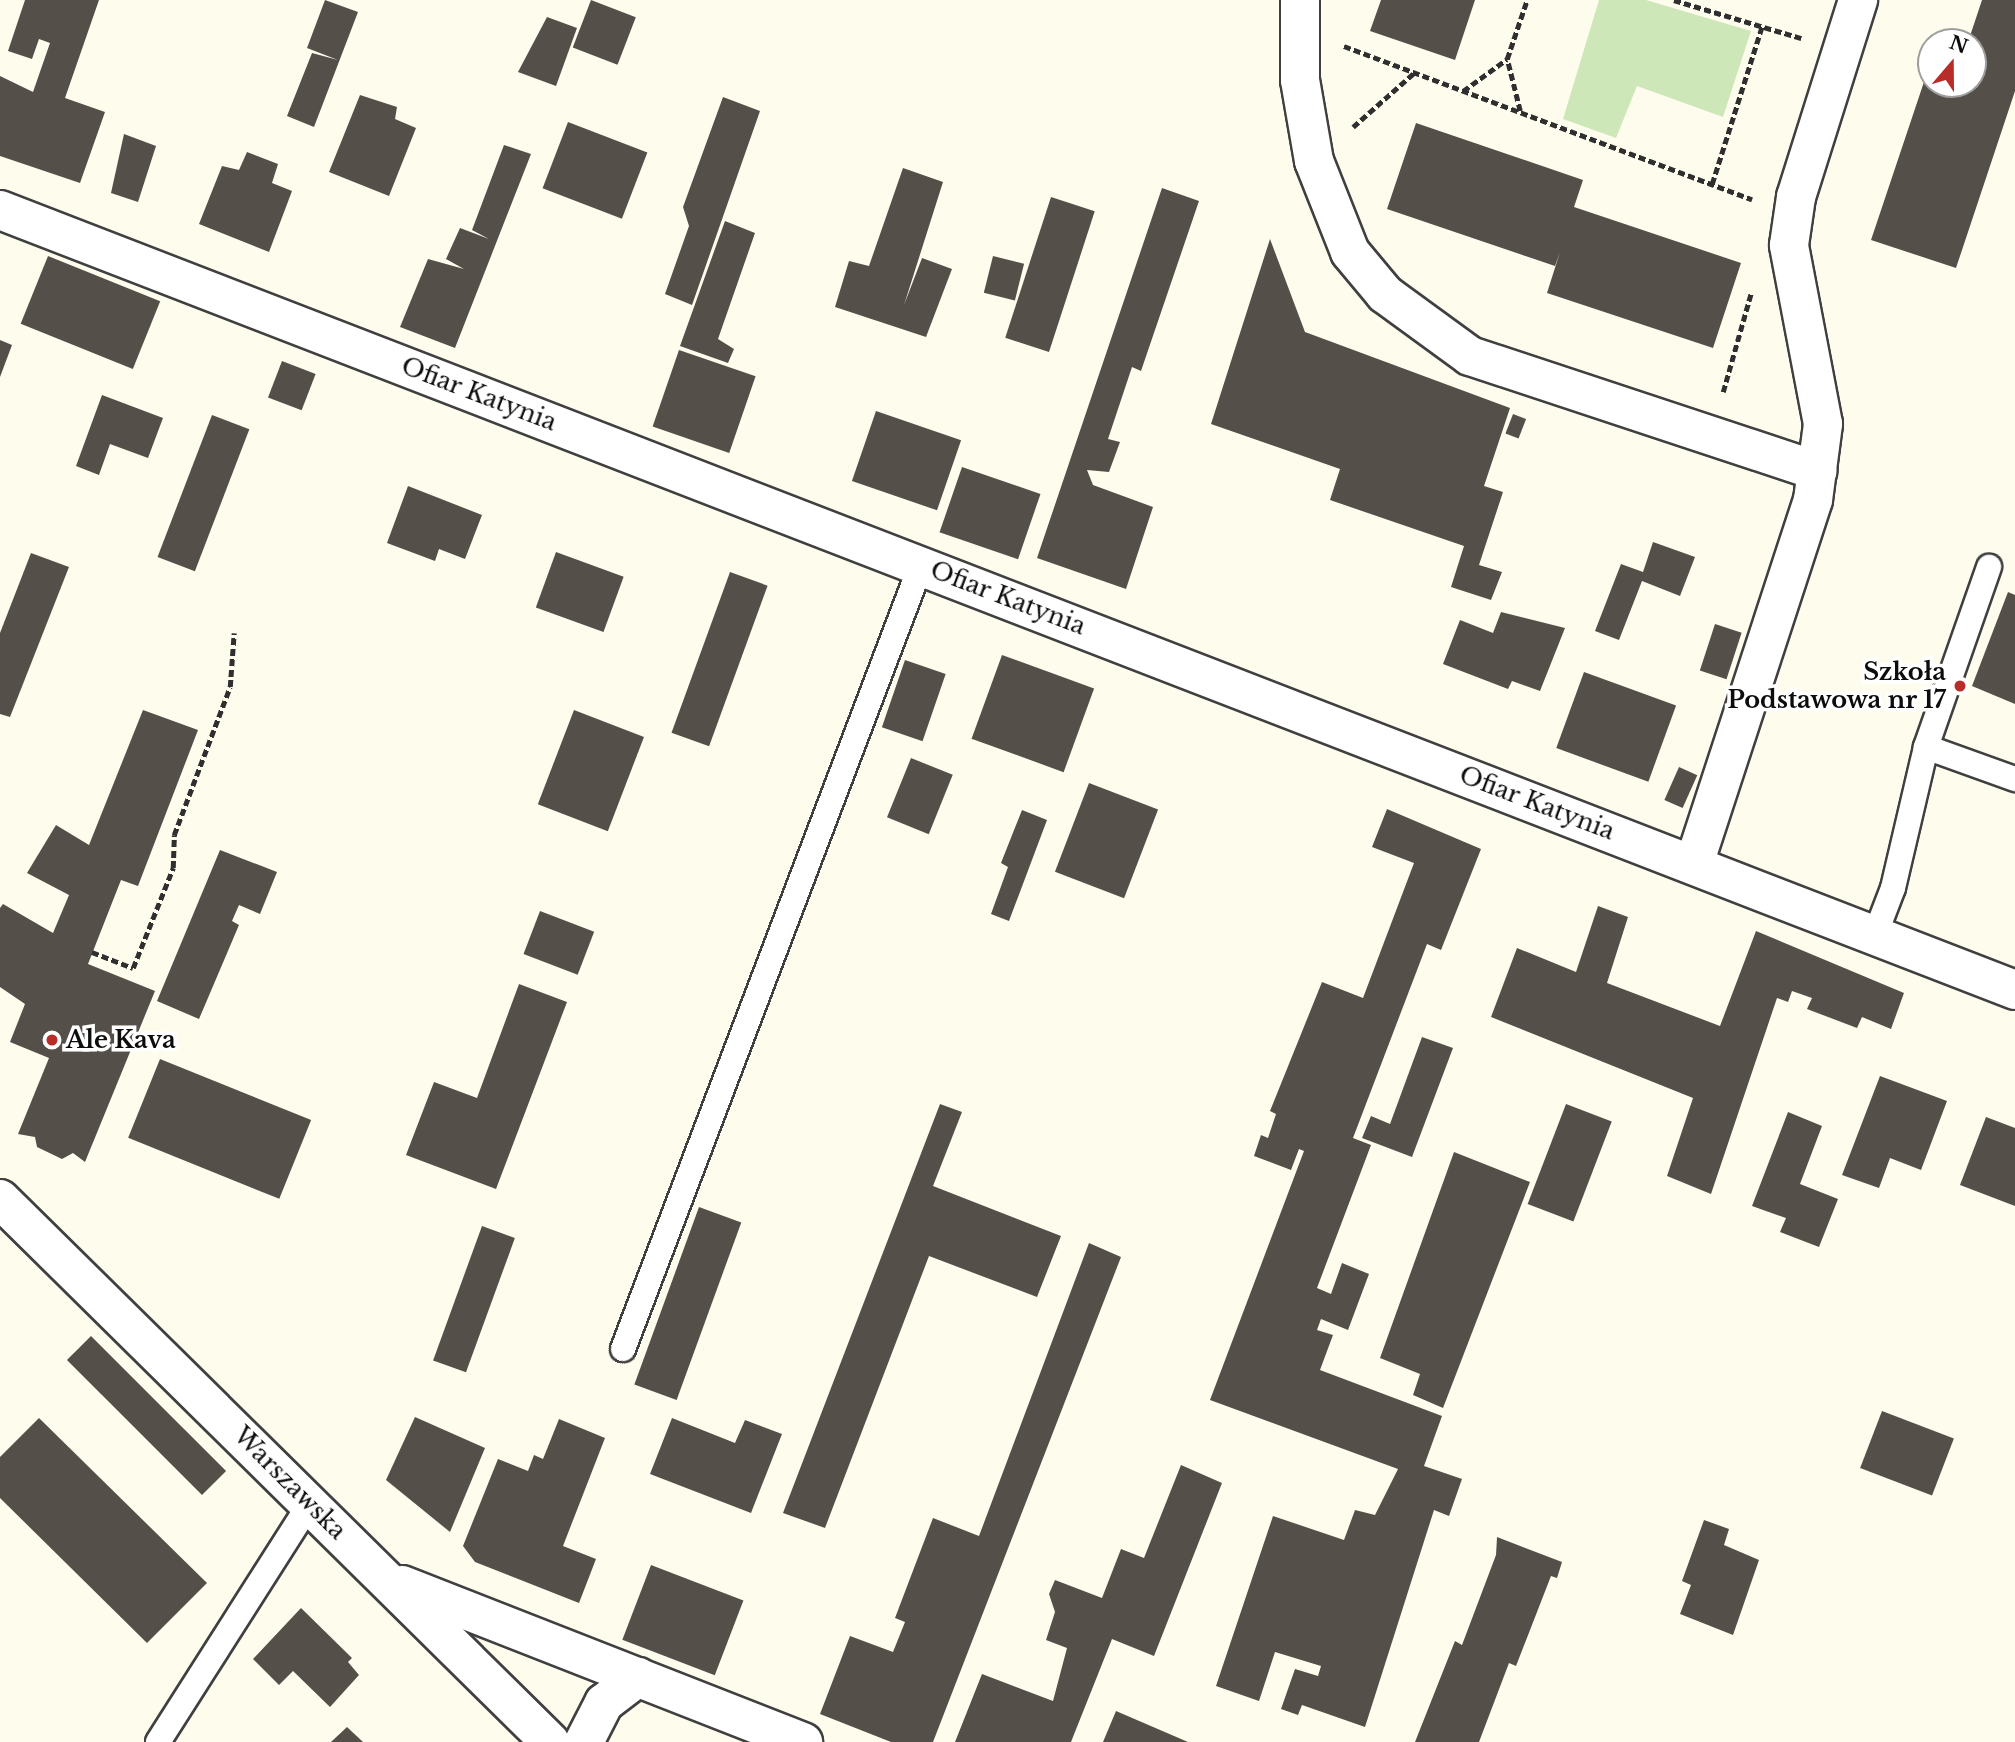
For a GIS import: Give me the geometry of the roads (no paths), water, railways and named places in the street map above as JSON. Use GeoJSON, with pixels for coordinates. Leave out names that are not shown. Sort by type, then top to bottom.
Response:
{"type":"FeatureCollection","features":[{"type":"Feature","properties":{"kind":"street"},"geometry":{"type":"LineString","coordinates":[[1693,864],[1816,471],[1823,425],[1793,290],[1792,214],[1858,0]]}},
{"type":"Feature","properties":{"kind":"street"},"geometry":{"type":"LineString","coordinates":[[1299,14],[1314,161],[1350,252],[1385,294],[1445,344],[1816,471]]}},
{"type":"Feature","properties":{"kind":"street","name":"Ofiar Katynia"},"geometry":{"type":"LineString","coordinates":[[0,210],[2015,990]]}},
{"type":"Feature","properties":{"kind":"street","name":"Warszawska"},"geometry":{"type":"LineString","coordinates":[[0,1199],[387,1579],[803,1742]]}},
{"type":"Feature","properties":{"kind":"street"},"geometry":{"type":"LineString","coordinates":[[387,1579],[550,1742]]}},
{"type":"Feature","properties":{"kind":"street"},"geometry":{"type":"LineString","coordinates":[[584,1742],[604,1703],[638,1677]]}},
{"type":"Feature","properties":{"kind":"lane"},"geometry":{"type":"LineString","coordinates":[[623,1349],[921,565]]}},
{"type":"Feature","properties":{"kind":"lane"},"geometry":{"type":"LineString","coordinates":[[1875,936],[1893,888],[1926,747],[1989,567]]}},
{"type":"Feature","properties":{"kind":"lane"},"geometry":{"type":"LineString","coordinates":[[1926,747],[2015,779]]}},
{"type":"Feature","properties":{"kind":"lane"},"geometry":{"type":"LineString","coordinates":[[159,1742],[311,1502]]}},
{"type":"Feature","properties":{"kind":"place","name":"Szkoła Podstawowa nr 17"},"geometry":{"type":"Point","coordinates":[1960,686]}},
{"type":"Feature","properties":{"kind":"place","name":"Ale Kava"},"geometry":{"type":"Point","coordinates":[52,1040]}}]}
